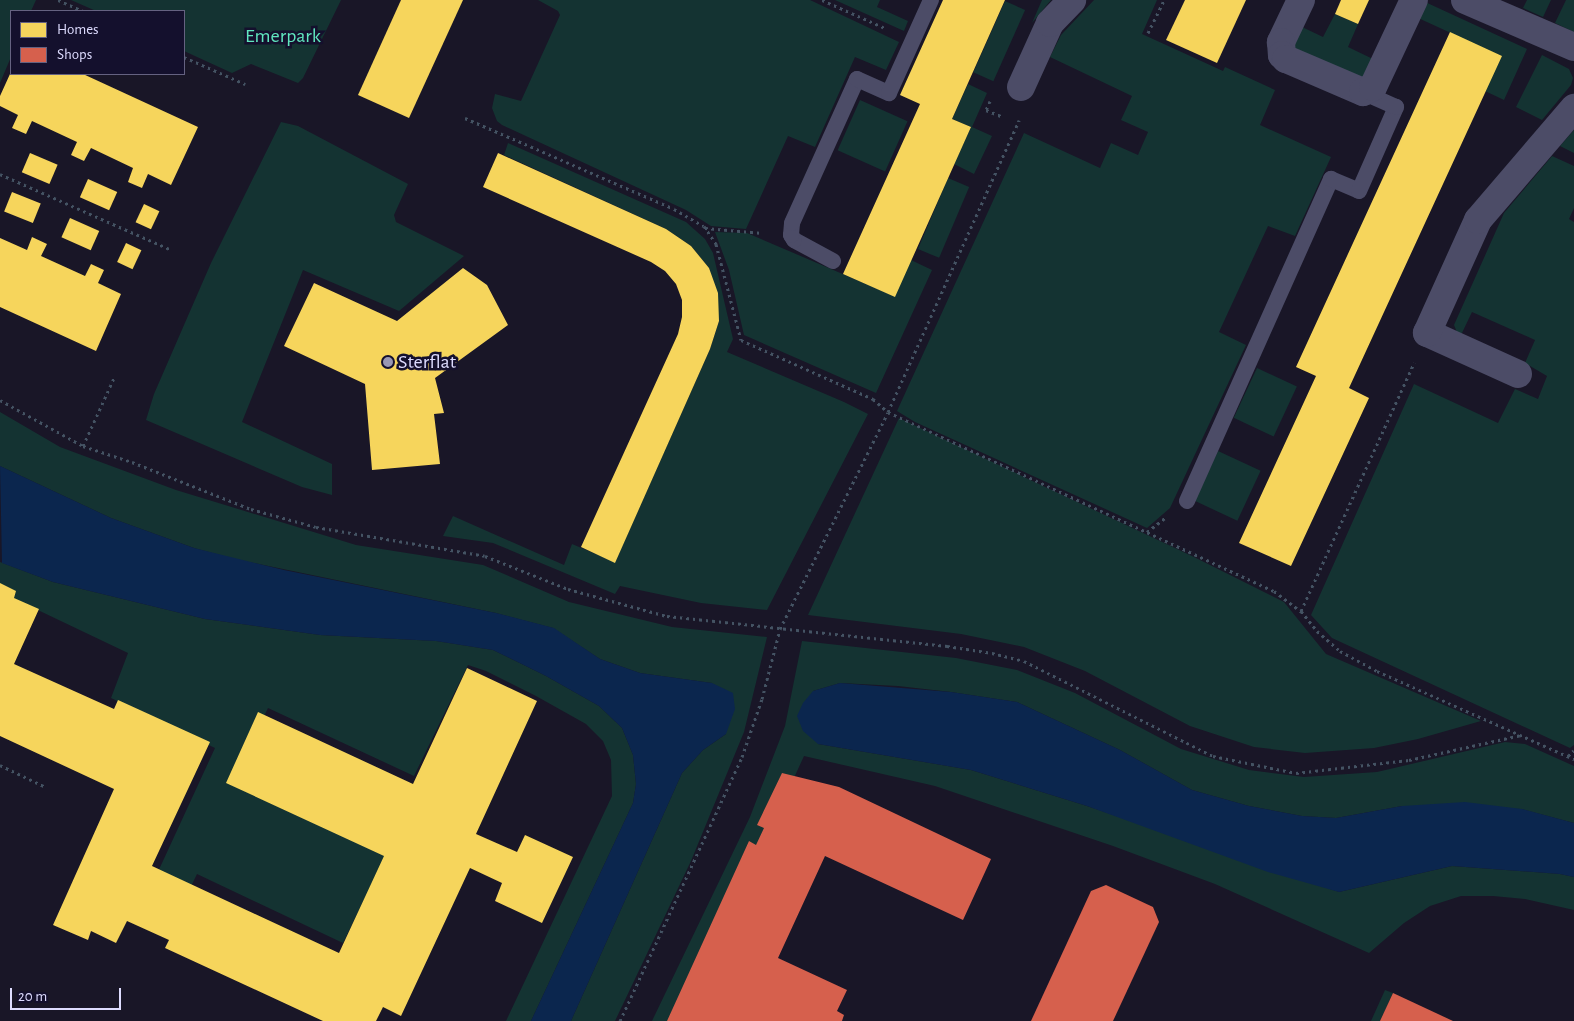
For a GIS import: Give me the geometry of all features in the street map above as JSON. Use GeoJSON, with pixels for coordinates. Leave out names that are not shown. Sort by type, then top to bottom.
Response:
{"type":"FeatureCollection","features":[{"type":"Feature","properties":{"kind":"street"},"geometry":{"type":"LineString","coordinates":[[1021,87],[1050,24],[1072,0]]}},
{"type":"Feature","properties":{"kind":"street"},"geometry":{"type":"LineString","coordinates":[[1301,0],[1281,42],[1282,55],[1286,59],[1364,92],[1373,88],[1414,0]]}},
{"type":"Feature","properties":{"kind":"street"},"geometry":{"type":"LineString","coordinates":[[1465,0],[1574,47]]}},
{"type":"Feature","properties":{"kind":"street"},"geometry":{"type":"LineString","coordinates":[[1518,374],[1427,333],[1478,220],[1574,108]]}},
{"type":"Feature","properties":{"kind":"lane"},"geometry":{"type":"LineString","coordinates":[[833,261],[794,240],[791,235],[792,224],[857,79],[889,93],[931,0]]}},
{"type":"Feature","properties":{"kind":"lane"},"geometry":{"type":"LineString","coordinates":[[1187,501],[1331,179],[1359,192],[1396,107],[1364,92]]}},
{"type":"Feature","properties":{"kind":"path"},"geometry":{"type":"LineString","coordinates":[[58,0],[81,10]]}},
{"type":"Feature","properties":{"kind":"path"},"geometry":{"type":"LineString","coordinates":[[822,0],[913,41]]}},
{"type":"Feature","properties":{"kind":"path"},"geometry":{"type":"LineString","coordinates":[[1148,33],[1164,0]]}},
{"type":"Feature","properties":{"kind":"path"},"geometry":{"type":"LineString","coordinates":[[185,57],[245,84]]}},
{"type":"Feature","properties":{"kind":"path"},"geometry":{"type":"LineString","coordinates":[[620,1021],[742,757],[762,699],[780,629],[888,412],[1026,104],[1021,87]]}},
{"type":"Feature","properties":{"kind":"path"},"geometry":{"type":"LineString","coordinates":[[465,118],[674,209],[705,228],[716,244],[741,340],[872,399],[888,412],[1274,591],[1301,611],[1318,631],[1340,651],[1377,671],[1574,759]]}},
{"type":"Feature","properties":{"kind":"path"},"geometry":{"type":"LineString","coordinates":[[0,174],[169,249]]}},
{"type":"Feature","properties":{"kind":"path"},"geometry":{"type":"LineString","coordinates":[[705,228],[791,235]]}},
{"type":"Feature","properties":{"kind":"path"},"geometry":{"type":"LineString","coordinates":[[1301,611],[1427,333]]}},
{"type":"Feature","properties":{"kind":"path"},"geometry":{"type":"LineString","coordinates":[[83,446],[114,378]]}},
{"type":"Feature","properties":{"kind":"path"},"geometry":{"type":"LineString","coordinates":[[0,400],[83,446],[132,462],[251,509],[316,527],[485,556],[568,589],[667,616],[947,646],[992,653],[1024,661],[1213,756],[1296,773],[1409,760],[1522,735]]}},
{"type":"Feature","properties":{"kind":"path"},"geometry":{"type":"LineString","coordinates":[[1568,756],[1574,750]]}},
{"type":"Feature","properties":{"kind":"path"},"geometry":{"type":"LineString","coordinates":[[0,765],[46,787]]}},
{"type":"Feature","properties":{"kind":"green space"},"geometry":{"type":"Polygon","coordinates":[[[0,0],[36,0],[31,10],[10,10],[10,59],[0,83],[0,0]]]}},
{"type":"Feature","properties":{"kind":"green space","name":"Emerpark"},"geometry":{"type":"Polygon","coordinates":[[[71,0],[341,0],[303,78],[298,83],[251,64],[232,73],[185,51],[185,10],[94,10],[71,0]]]}},
{"type":"Feature","properties":{"kind":"green space"},"geometry":{"type":"Polygon","coordinates":[[[538,0],[810,0],[899,42],[886,70],[855,57],[815,147],[788,136],[746,229],[711,226],[686,210],[497,121],[492,108],[495,94],[521,101],[560,15],[558,11],[538,0]]]}},
{"type":"Feature","properties":{"kind":"green space"},"geometry":{"type":"Polygon","coordinates":[[[835,0],[880,0],[877,7],[908,21],[904,31],[835,0]]]}},
{"type":"Feature","properties":{"kind":"green space"},"geometry":{"type":"Polygon","coordinates":[[[1042,0],[1051,0],[1032,23],[1042,0]]]}},
{"type":"Feature","properties":{"kind":"green space"},"geometry":{"type":"Polygon","coordinates":[[[1094,0],[1157,0],[1142,34],[1223,71],[1225,67],[1275,90],[1260,125],[1331,157],[1295,236],[1268,226],[1219,332],[1246,345],[1170,508],[1147,528],[915,422],[897,411],[1024,133],[1100,168],[1111,143],[1138,155],[1148,132],[1121,120],[1132,96],[1050,57],[1061,35],[1094,0]]]}},
{"type":"Feature","properties":{"kind":"green space"},"geometry":{"type":"Polygon","coordinates":[[[1527,0],[1551,0],[1543,17],[1523,8],[1527,0]]]}},
{"type":"Feature","properties":{"kind":"green space"},"geometry":{"type":"Polygon","coordinates":[[[1566,0],[1574,0],[1574,32],[1555,23],[1566,0]]]}},
{"type":"Feature","properties":{"kind":"green space"},"geometry":{"type":"Polygon","coordinates":[[[1005,1],[1025,10],[993,81],[973,72],[1005,1]]]}},
{"type":"Feature","properties":{"kind":"green space"},"geometry":{"type":"Polygon","coordinates":[[[1423,1],[1527,49],[1504,100],[1485,91],[1501,56],[1416,17],[1423,1]]]}},
{"type":"Feature","properties":{"kind":"green space"},"geometry":{"type":"Polygon","coordinates":[[[1335,14],[1358,24],[1348,47],[1375,60],[1364,84],[1288,50],[1300,26],[1323,37],[1335,14]]]}},
{"type":"Feature","properties":{"kind":"green space"},"geometry":{"type":"Polygon","coordinates":[[[1542,55],[1569,69],[1573,78],[1571,85],[1542,120],[1516,107],[1542,55]]]}},
{"type":"Feature","properties":{"kind":"green space"},"geometry":{"type":"Polygon","coordinates":[[[968,84],[987,93],[972,127],[992,136],[974,174],[954,164],[971,127],[952,119],[968,84]]]}},
{"type":"Feature","properties":{"kind":"green space"},"geometry":{"type":"Polygon","coordinates":[[[860,100],[908,121],[885,171],[838,150],[860,100]]]}},
{"type":"Feature","properties":{"kind":"green space"},"geometry":{"type":"Polygon","coordinates":[[[281,122],[298,126],[408,184],[394,215],[396,222],[464,256],[399,311],[303,270],[242,422],[332,464],[332,495],[302,487],[146,420],[154,394],[211,263],[281,122]]]}},
{"type":"Feature","properties":{"kind":"green space"},"geometry":{"type":"Polygon","coordinates":[[[1574,130],[1574,153],[1560,146],[1574,130]]]}},
{"type":"Feature","properties":{"kind":"green space"},"geometry":{"type":"Polygon","coordinates":[[[508,143],[686,222],[705,239],[713,253],[733,339],[727,352],[868,414],[767,610],[701,603],[620,586],[615,594],[493,543],[443,536],[453,516],[564,565],[572,544],[615,562],[710,349],[719,321],[709,268],[691,246],[666,229],[504,155],[508,143]]]}},
{"type":"Feature","properties":{"kind":"green space"},"geometry":{"type":"Polygon","coordinates":[[[1552,156],[1574,166],[1574,208],[1569,219],[1574,222],[1574,745],[1570,748],[1332,638],[1311,615],[1414,384],[1498,423],[1515,389],[1538,399],[1547,376],[1525,363],[1535,340],[1472,312],[1461,335],[1458,335],[1454,325],[1504,213],[1552,156]]]}},
{"type":"Feature","properties":{"kind":"green space"},"geometry":{"type":"Polygon","coordinates":[[[948,178],[969,187],[939,258],[918,249],[948,178]]]}},
{"type":"Feature","properties":{"kind":"green space"},"geometry":{"type":"Polygon","coordinates":[[[715,232],[747,233],[894,296],[911,260],[932,270],[876,393],[744,335],[729,270],[715,232]]]}},
{"type":"Feature","properties":{"kind":"green space"},"geometry":{"type":"Polygon","coordinates":[[[1257,368],[1297,387],[1274,436],[1234,418],[1257,368]]]}},
{"type":"Feature","properties":{"kind":"green space"},"geometry":{"type":"Polygon","coordinates":[[[0,412],[60,447],[176,490],[356,545],[483,565],[569,602],[672,627],[767,637],[744,732],[691,861],[615,1021],[571,1021],[682,773],[703,750],[726,734],[712,683],[640,673],[600,659],[553,628],[496,613],[234,559],[194,548],[111,518],[0,466],[0,412]]]}},
{"type":"Feature","properties":{"kind":"green space"},"geometry":{"type":"Polygon","coordinates":[[[899,418],[1194,557],[1284,602],[1326,654],[1481,721],[1418,739],[1374,748],[1305,753],[1254,747],[1190,726],[1085,671],[1024,647],[961,634],[808,615],[899,418]]]}},
{"type":"Feature","properties":{"kind":"green space"},"geometry":{"type":"Polygon","coordinates":[[[1218,451],[1261,471],[1237,521],[1195,501],[1218,451]]]}},
{"type":"Feature","properties":{"kind":"green space"},"geometry":{"type":"Polygon","coordinates":[[[0,562],[53,582],[205,619],[320,635],[436,641],[493,650],[546,676],[599,706],[622,728],[633,755],[636,784],[633,803],[531,1021],[506,1021],[612,796],[611,760],[603,741],[586,724],[486,671],[468,665],[414,776],[268,708],[234,779],[387,852],[343,943],[197,874],[170,930],[139,913],[215,748],[111,698],[128,653],[0,592],[0,562]]]}},
{"type":"Feature","properties":{"kind":"green space"},"geometry":{"type":"Polygon","coordinates":[[[802,641],[956,658],[1017,670],[1075,693],[1181,749],[1249,770],[1304,777],[1377,772],[1505,742],[1525,744],[1574,766],[1574,823],[1521,809],[1402,806],[1336,818],[1302,816],[1249,806],[1192,790],[1120,750],[1017,702],[898,686],[840,683],[813,691],[818,744],[971,770],[1087,806],[1339,892],[1452,866],[1560,874],[1574,877],[1574,910],[1525,899],[1461,896],[1430,906],[1404,923],[1369,953],[1215,884],[1113,846],[935,786],[804,756],[683,1021],[652,1021],[750,817],[785,726],[802,641]]]}},
{"type":"Feature","properties":{"kind":"green space"},"geometry":{"type":"Polygon","coordinates":[[[1385,990],[1393,993],[1380,1021],[1371,1021],[1385,990]]]}},
{"type":"Feature","properties":{"kind":"water"},"geometry":{"type":"Polygon","coordinates":[[[0,466],[111,518],[194,548],[284,570],[496,613],[554,628],[600,659],[640,673],[712,683],[733,693],[735,709],[726,734],[703,750],[682,773],[571,1021],[531,1021],[633,803],[636,784],[633,755],[622,728],[599,706],[546,676],[493,650],[436,641],[320,635],[205,619],[53,582],[2,563],[0,466]]]}},
{"type":"Feature","properties":{"kind":"water"},"geometry":{"type":"Polygon","coordinates":[[[840,683],[951,692],[1017,702],[1120,750],[1192,790],[1249,806],[1302,816],[1336,818],[1402,806],[1465,802],[1522,809],[1574,823],[1574,877],[1560,874],[1452,866],[1339,892],[1268,872],[1087,806],[971,770],[818,744],[803,731],[797,716],[803,703],[813,691],[840,683]]]}},
{"type":"Feature","properties":{"kind":"building: Homes"},"geometry":{"type":"Polygon","coordinates":[[[401,0],[463,0],[409,118],[358,95],[401,0]]]}},
{"type":"Feature","properties":{"kind":"building: Homes"},"geometry":{"type":"Polygon","coordinates":[[[943,0],[1005,0],[952,119],[971,127],[895,297],[843,274],[920,104],[900,95],[943,0]]]}},
{"type":"Feature","properties":{"kind":"building: Homes"},"geometry":{"type":"Polygon","coordinates":[[[1185,0],[1246,0],[1217,63],[1166,40],[1185,0]]]}},
{"type":"Feature","properties":{"kind":"building: Homes"},"geometry":{"type":"Polygon","coordinates":[[[1341,0],[1369,0],[1358,24],[1335,14],[1341,0]]]}},
{"type":"Feature","properties":{"kind":"building: Homes"},"geometry":{"type":"Polygon","coordinates":[[[1450,32],[1502,56],[1349,388],[1369,398],[1291,566],[1239,543],[1316,376],[1296,367],[1450,32]]]}},
{"type":"Feature","properties":{"kind":"building: Homes"},"geometry":{"type":"Polygon","coordinates":[[[10,74],[85,75],[198,127],[171,185],[148,174],[142,188],[128,182],[133,168],[91,148],[84,161],[71,155],[77,142],[32,121],[26,134],[12,128],[18,115],[0,106],[0,96],[10,74]]]}},
{"type":"Feature","properties":{"kind":"building: Homes"},"geometry":{"type":"Polygon","coordinates":[[[30,153],[58,165],[49,184],[22,172],[30,153]]]}},
{"type":"Feature","properties":{"kind":"building: Homes"},"geometry":{"type":"Polygon","coordinates":[[[498,153],[666,229],[691,246],[709,268],[718,293],[719,321],[710,349],[615,563],[581,547],[678,334],[682,317],[682,300],[676,284],[665,271],[651,262],[483,187],[498,153]]]}},
{"type":"Feature","properties":{"kind":"building: Homes"},"geometry":{"type":"Polygon","coordinates":[[[88,179],[117,192],[109,210],[80,197],[88,179]]]}},
{"type":"Feature","properties":{"kind":"building: Homes"},"geometry":{"type":"Polygon","coordinates":[[[12,192],[41,204],[33,223],[4,211],[12,192]]]}},
{"type":"Feature","properties":{"kind":"building: Homes"},"geometry":{"type":"Polygon","coordinates":[[[144,204],[159,211],[151,229],[136,222],[144,204]]]}},
{"type":"Feature","properties":{"kind":"building: Homes"},"geometry":{"type":"Polygon","coordinates":[[[70,218],[99,231],[91,250],[61,237],[70,218]]]}},
{"type":"Feature","properties":{"kind":"building: Homes"},"geometry":{"type":"Polygon","coordinates":[[[32,237],[47,244],[41,256],[85,276],[91,264],[104,270],[98,283],[121,294],[96,351],[0,307],[0,238],[27,250],[32,237]]]}},
{"type":"Feature","properties":{"kind":"building: Homes"},"geometry":{"type":"Polygon","coordinates":[[[126,243],[141,250],[133,269],[117,262],[126,243]]]}},
{"type":"Feature","properties":{"kind":"building: Homes","name":"Sterflat"},"geometry":{"type":"Polygon","coordinates":[[[463,268],[487,285],[508,325],[435,378],[444,413],[434,414],[440,464],[372,470],[365,384],[284,346],[314,283],[397,321],[463,268]]]}},
{"type":"Feature","properties":{"kind":"building: Homes"},"geometry":{"type":"Polygon","coordinates":[[[0,583],[16,591],[14,598],[39,609],[14,664],[114,709],[118,700],[210,742],[152,866],[339,953],[384,856],[226,783],[258,712],[413,784],[467,668],[537,701],[476,834],[517,852],[525,835],[573,857],[542,923],[495,901],[502,883],[470,868],[401,1016],[383,1007],[376,1021],[323,1021],[165,948],[169,940],[127,921],[116,943],[91,931],[88,940],[53,925],[114,789],[0,736],[0,583]]]}},
{"type":"Feature","properties":{"kind":"building: Shops"},"geometry":{"type":"Polygon","coordinates":[[[782,773],[839,787],[991,859],[963,920],[825,856],[778,958],[847,990],[837,1011],[844,1015],[842,1021],[667,1021],[749,841],[756,845],[764,828],[757,825],[782,773]]]}},
{"type":"Feature","properties":{"kind":"building: Shops"},"geometry":{"type":"Polygon","coordinates":[[[1106,885],[1153,907],[1159,922],[1113,1021],[1031,1021],[1091,891],[1106,885]]]}},
{"type":"Feature","properties":{"kind":"building: Shops"},"geometry":{"type":"Polygon","coordinates":[[[1393,993],[1453,1021],[1380,1021],[1393,993]]]}},
{"type":"Feature","properties":{"kind":"place","name":"Sterflat"},"geometry":{"type":"Point","coordinates":[388,362]}}]}
